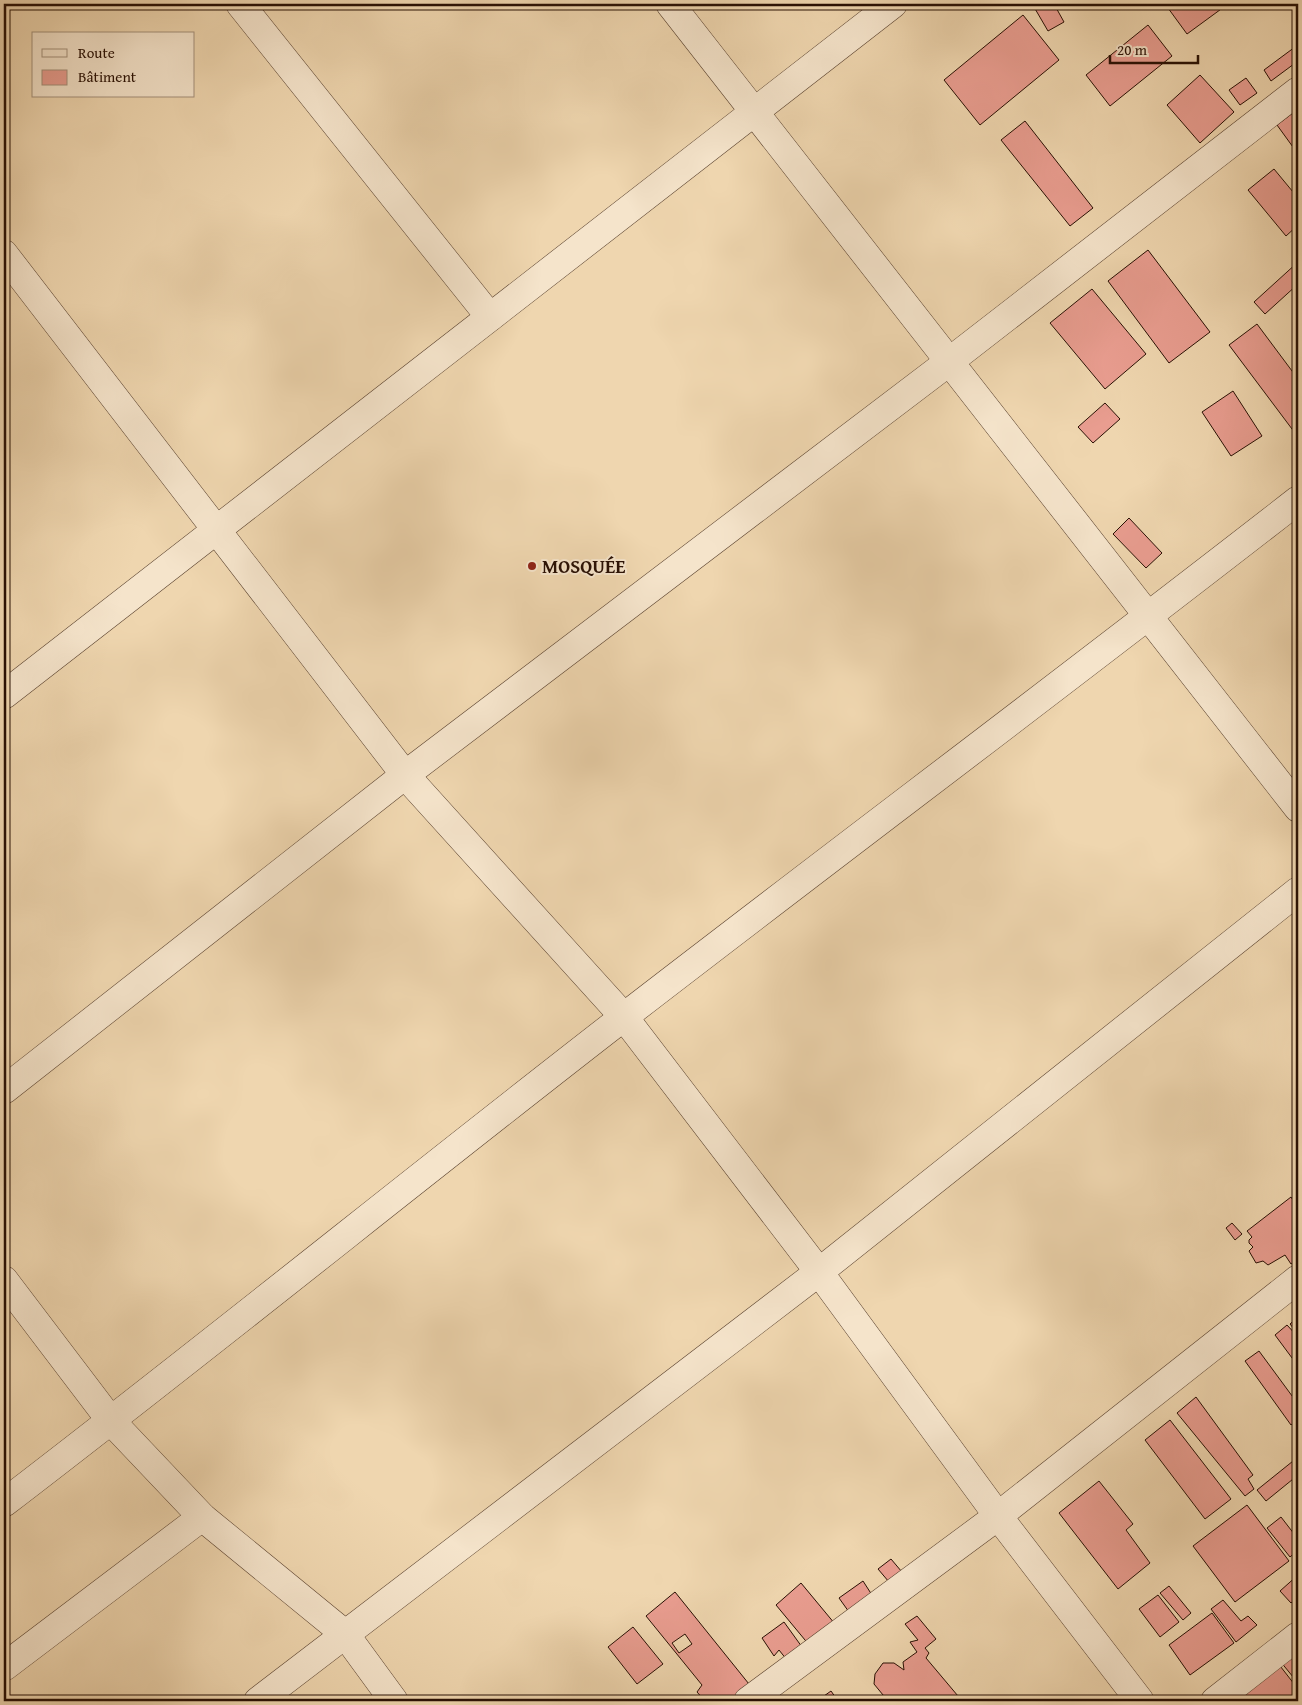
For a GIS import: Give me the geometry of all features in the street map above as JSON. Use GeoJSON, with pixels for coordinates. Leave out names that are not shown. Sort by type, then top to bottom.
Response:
{"type":"FeatureCollection","features":[{"type":"Feature","properties":{"kind":"street"},"geometry":{"type":"LineString","coordinates":[[240,4],[490,317]]}},
{"type":"Feature","properties":{"kind":"street"},"geometry":{"type":"LineString","coordinates":[[670,4],[1298,808]]}},
{"type":"Feature","properties":{"kind":"street"},"geometry":{"type":"LineString","coordinates":[[4,695],[893,4]]}},
{"type":"Feature","properties":{"kind":"street"},"geometry":{"type":"LineString","coordinates":[[4,1090],[404,775],[950,361],[1298,91]]}},
{"type":"Feature","properties":{"kind":"street"},"geometry":{"type":"LineString","coordinates":[[6,260],[404,775],[624,1017],[819,1272],[998,1516],[1140,1701]]}},
{"type":"Feature","properties":{"kind":"street"},"geometry":{"type":"LineString","coordinates":[[4,1503],[624,1017],[1149,617],[1298,500]]}},
{"type":"Feature","properties":{"kind":"street"},"geometry":{"type":"LineString","coordinates":[[258,1701],[819,1272],[1298,891]]}},
{"type":"Feature","properties":{"kind":"street"},"geometry":{"type":"LineString","coordinates":[[748,1701],[998,1516],[1298,1279]]}},
{"type":"Feature","properties":{"kind":"street"},"geometry":{"type":"LineString","coordinates":[[4,1280],[111,1421],[202,1517],[344,1634],[394,1701]]}},
{"type":"Feature","properties":{"kind":"street"},"geometry":{"type":"LineString","coordinates":[[4,1667],[202,1517]]}},
{"type":"Feature","properties":{"kind":"street"},"geometry":{"type":"LineString","coordinates":[[1215,1701],[1298,1636]]}},
{"type":"Feature","properties":{"kind":"building"},"geometry":{"type":"Polygon","coordinates":[[[1038,4],[1054,4],[1064,22],[1048,31],[1034,7],[1038,4]]]}},
{"type":"Feature","properties":{"kind":"building"},"geometry":{"type":"Polygon","coordinates":[[[1175,4],[1228,4],[1187,34],[1168,8],[1175,4]]]}},
{"type":"Feature","properties":{"kind":"building"},"geometry":{"type":"Polygon","coordinates":[[[1023,15],[1059,60],[980,125],[944,80],[1023,15]]]}},
{"type":"Feature","properties":{"kind":"building"},"geometry":{"type":"Polygon","coordinates":[[[1148,25],[1172,56],[1110,106],[1086,75],[1148,25]]]}},
{"type":"Feature","properties":{"kind":"building"},"geometry":{"type":"Polygon","coordinates":[[[1295,47],[1298,52],[1298,61],[1271,81],[1264,70],[1295,47]]]}},
{"type":"Feature","properties":{"kind":"building"},"geometry":{"type":"Polygon","coordinates":[[[1200,75],[1234,112],[1200,143],[1167,105],[1200,75]]]}},
{"type":"Feature","properties":{"kind":"building"},"geometry":{"type":"Polygon","coordinates":[[[1246,78],[1257,93],[1240,105],[1229,90],[1246,78]]]}},
{"type":"Feature","properties":{"kind":"building"},"geometry":{"type":"Polygon","coordinates":[[[1298,109],[1298,154],[1277,125],[1298,109]]]}},
{"type":"Feature","properties":{"kind":"building"},"geometry":{"type":"Polygon","coordinates":[[[1025,121],[1093,208],[1070,226],[1001,140],[1025,121]]]}},
{"type":"Feature","properties":{"kind":"building"},"geometry":{"type":"Polygon","coordinates":[[[1274,169],[1298,198],[1298,225],[1286,236],[1248,190],[1274,169]]]}},
{"type":"Feature","properties":{"kind":"building"},"geometry":{"type":"Polygon","coordinates":[[[1148,250],[1210,332],[1169,363],[1108,281],[1148,250]]]}},
{"type":"Feature","properties":{"kind":"building"},"geometry":{"type":"Polygon","coordinates":[[[1298,262],[1298,284],[1265,314],[1254,302],[1298,262]]]}},
{"type":"Feature","properties":{"kind":"building"},"geometry":{"type":"Polygon","coordinates":[[[1092,289],[1146,354],[1105,389],[1050,323],[1092,289]]]}},
{"type":"Feature","properties":{"kind":"building"},"geometry":{"type":"Polygon","coordinates":[[[1257,324],[1298,379],[1298,437],[1229,345],[1257,324]]]}},
{"type":"Feature","properties":{"kind":"building"},"geometry":{"type":"Polygon","coordinates":[[[1233,391],[1262,436],[1231,456],[1202,412],[1233,391]]]}},
{"type":"Feature","properties":{"kind":"building"},"geometry":{"type":"Polygon","coordinates":[[[1105,403],[1120,419],[1093,443],[1078,427],[1105,403]]]}},
{"type":"Feature","properties":{"kind":"building"},"geometry":{"type":"Polygon","coordinates":[[[1129,518],[1162,553],[1146,568],[1113,534],[1129,518]]]}},
{"type":"Feature","properties":{"kind":"building"},"geometry":{"type":"Polygon","coordinates":[[[1291,1197],[1298,1208],[1298,1242],[1295,1245],[1298,1250],[1298,1259],[1291,1264],[1285,1255],[1268,1265],[1263,1261],[1256,1263],[1249,1251],[1253,1247],[1249,1243],[1252,1237],[1247,1231],[1291,1197]]]}},
{"type":"Feature","properties":{"kind":"building"},"geometry":{"type":"Polygon","coordinates":[[[1232,1223],[1242,1234],[1235,1240],[1226,1228],[1232,1223]]]}},
{"type":"Feature","properties":{"kind":"building"},"geometry":{"type":"Polygon","coordinates":[[[1298,1317],[1298,1334],[1290,1324],[1298,1317]]]}},
{"type":"Feature","properties":{"kind":"building"},"geometry":{"type":"Polygon","coordinates":[[[1287,1325],[1298,1337],[1298,1366],[1275,1335],[1287,1325]]]}},
{"type":"Feature","properties":{"kind":"building"},"geometry":{"type":"Polygon","coordinates":[[[1259,1351],[1298,1404],[1298,1419],[1291,1425],[1245,1361],[1259,1351]]]}},
{"type":"Feature","properties":{"kind":"building"},"geometry":{"type":"Polygon","coordinates":[[[1196,1397],[1253,1475],[1248,1479],[1254,1489],[1245,1496],[1177,1413],[1196,1397]]]}},
{"type":"Feature","properties":{"kind":"building"},"geometry":{"type":"Polygon","coordinates":[[[1170,1420],[1231,1499],[1205,1519],[1145,1440],[1170,1420]]]}},
{"type":"Feature","properties":{"kind":"building"},"geometry":{"type":"Polygon","coordinates":[[[1298,1457],[1298,1475],[1266,1501],[1257,1490],[1298,1457]]]}},
{"type":"Feature","properties":{"kind":"building"},"geometry":{"type":"Polygon","coordinates":[[[1099,1481],[1133,1524],[1126,1530],[1150,1563],[1118,1589],[1059,1513],[1099,1481]]]}},
{"type":"Feature","properties":{"kind":"building"},"geometry":{"type":"Polygon","coordinates":[[[1247,1505],[1289,1561],[1235,1602],[1193,1546],[1247,1505]]]}},
{"type":"Feature","properties":{"kind":"building"},"geometry":{"type":"Polygon","coordinates":[[[1281,1517],[1298,1539],[1298,1550],[1290,1557],[1267,1528],[1281,1517]]]}},
{"type":"Feature","properties":{"kind":"building"},"geometry":{"type":"Polygon","coordinates":[[[891,1559],[902,1572],[889,1582],[878,1569],[891,1559]]]}},
{"type":"Feature","properties":{"kind":"building"},"geometry":{"type":"Polygon","coordinates":[[[1298,1575],[1298,1597],[1291,1603],[1280,1591],[1298,1575]]]}},
{"type":"Feature","properties":{"kind":"building"},"geometry":{"type":"Polygon","coordinates":[[[863,1581],[872,1595],[849,1612],[839,1598],[863,1581]]]}},
{"type":"Feature","properties":{"kind":"building"},"geometry":{"type":"Polygon","coordinates":[[[801,1583],[835,1624],[810,1646],[776,1605],[801,1583]]]}},
{"type":"Feature","properties":{"kind":"building"},"geometry":{"type":"Polygon","coordinates":[[[1169,1586],[1191,1613],[1183,1620],[1160,1593],[1169,1586]]]}},
{"type":"Feature","properties":{"kind":"building"},"geometry":{"type":"Polygon","coordinates":[[[675,1592],[753,1689],[736,1701],[705,1701],[697,1692],[702,1685],[646,1616],[675,1592]],[[685,1634],[672,1643],[679,1653],[692,1644],[685,1634]]]}},
{"type":"Feature","properties":{"kind":"building"},"geometry":{"type":"Polygon","coordinates":[[[1158,1595],[1179,1622],[1160,1637],[1139,1609],[1158,1595]]]}},
{"type":"Feature","properties":{"kind":"building"},"geometry":{"type":"Polygon","coordinates":[[[1223,1600],[1241,1621],[1248,1616],[1257,1625],[1236,1642],[1211,1609],[1223,1600]]]}},
{"type":"Feature","properties":{"kind":"building"},"geometry":{"type":"Polygon","coordinates":[[[1212,1613],[1234,1643],[1190,1675],[1169,1645],[1212,1613]]]}},
{"type":"Feature","properties":{"kind":"building"},"geometry":{"type":"Polygon","coordinates":[[[917,1616],[936,1639],[925,1648],[929,1653],[926,1658],[958,1696],[951,1701],[888,1701],[874,1684],[875,1674],[883,1663],[894,1663],[904,1670],[903,1662],[917,1652],[910,1642],[918,1640],[905,1624],[917,1616]]]}},
{"type":"Feature","properties":{"kind":"building"},"geometry":{"type":"Polygon","coordinates":[[[784,1622],[802,1647],[787,1660],[779,1650],[774,1656],[762,1638],[784,1622]]]}},
{"type":"Feature","properties":{"kind":"building"},"geometry":{"type":"Polygon","coordinates":[[[633,1627],[663,1664],[637,1684],[608,1647],[633,1627]]]}},
{"type":"Feature","properties":{"kind":"building"},"geometry":{"type":"Polygon","coordinates":[[[1298,1648],[1298,1683],[1280,1661],[1298,1648]]]}},
{"type":"Feature","properties":{"kind":"building"},"geometry":{"type":"Polygon","coordinates":[[[1277,1662],[1298,1689],[1298,1698],[1294,1701],[1228,1701],[1277,1662]]]}},
{"type":"Feature","properties":{"kind":"building"},"geometry":{"type":"Polygon","coordinates":[[[831,1691],[838,1701],[817,1701],[831,1691]]]}},
{"type":"Feature","properties":{"kind":"place","name":"MOSQUÉE"},"geometry":{"type":"Point","coordinates":[532,566]}}]}
